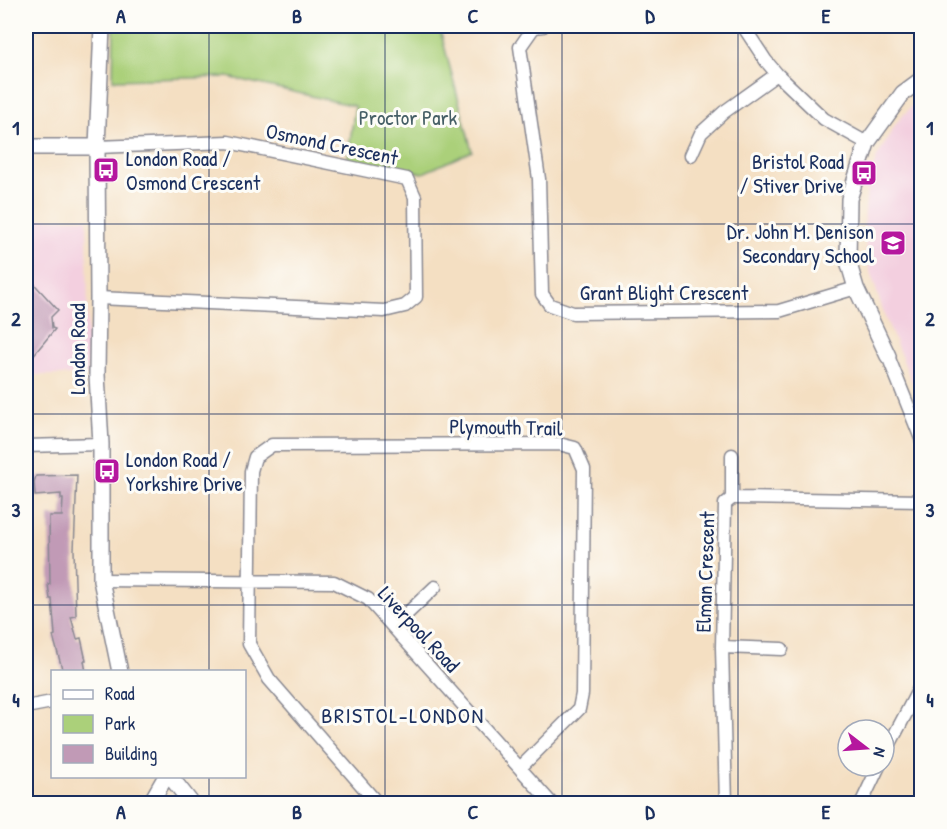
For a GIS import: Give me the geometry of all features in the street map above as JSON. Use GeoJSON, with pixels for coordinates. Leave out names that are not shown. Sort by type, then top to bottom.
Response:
{"type":"FeatureCollection","features":[{"type":"Feature","properties":{"kind":"street","name":"London Road"},"geometry":{"type":"LineString","coordinates":[[102,26],[97,147],[97,375],[101,580],[120,670]]}},
{"type":"Feature","properties":{"kind":"street","name":"Grant Blight Crescent"},"geometry":{"type":"LineString","coordinates":[[543,26],[534,27],[520,47],[539,179],[542,294],[550,305],[573,313],[779,310],[856,288]]}},
{"type":"Feature","properties":{"kind":"street"},"geometry":{"type":"LineString","coordinates":[[743,26],[777,74],[824,119],[867,143]]}},
{"type":"Feature","properties":{"kind":"street"},"geometry":{"type":"LineString","coordinates":[[691,155],[701,133],[724,112],[777,74]]}},
{"type":"Feature","properties":{"kind":"street"},"geometry":{"type":"LineString","coordinates":[[921,79],[903,93],[867,143],[849,199],[848,261],[856,288],[888,356],[921,441]]}},
{"type":"Feature","properties":{"kind":"street","name":"Osmond Crescent"},"geometry":{"type":"LineString","coordinates":[[97,147],[228,142],[407,179],[415,197],[416,297],[405,306],[384,311],[98,298]]}},
{"type":"Feature","properties":{"kind":"street"},"geometry":{"type":"LineString","coordinates":[[26,147],[97,147]]}},
{"type":"Feature","properties":{"kind":"street"},"geometry":{"type":"LineString","coordinates":[[26,446],[100,444]]}},
{"type":"Feature","properties":{"kind":"street","name":"Plymouth Trail"},"geometry":{"type":"LineString","coordinates":[[251,581],[251,471],[255,457],[272,445],[559,444],[574,448],[584,470],[582,694],[579,709],[520,768]]}},
{"type":"Feature","properties":{"kind":"street"},"geometry":{"type":"LineString","coordinates":[[732,455],[732,498]]}},
{"type":"Feature","properties":{"kind":"street","name":"Elman Crescent"},"geometry":{"type":"LineString","coordinates":[[726,804],[722,647],[725,504],[732,498],[921,501]]}},
{"type":"Feature","properties":{"kind":"street","name":"Liverpool Road"},"geometry":{"type":"LineString","coordinates":[[101,580],[334,582],[368,599],[552,804]]}},
{"type":"Feature","properties":{"kind":"street"},"geometry":{"type":"LineString","coordinates":[[251,581],[249,644],[268,679],[378,804]]}},
{"type":"Feature","properties":{"kind":"street"},"geometry":{"type":"LineString","coordinates":[[393,627],[435,586]]}},
{"type":"Feature","properties":{"kind":"street"},"geometry":{"type":"LineString","coordinates":[[722,647],[782,649]]}},
{"type":"Feature","properties":{"kind":"street"},"geometry":{"type":"LineString","coordinates":[[896,732],[921,683]]}},
{"type":"Feature","properties":{"kind":"street"},"geometry":{"type":"LineString","coordinates":[[26,707],[51,702]]}},
{"type":"Feature","properties":{"kind":"street"},"geometry":{"type":"LineString","coordinates":[[150,804],[167,778]]}},
{"type":"Feature","properties":{"kind":"street"},"geometry":{"type":"LineString","coordinates":[[169,778],[192,804]]}},
{"type":"Feature","properties":{"kind":"street"},"geometry":{"type":"LineString","coordinates":[[861,804],[873,778]]}},
{"type":"Feature","properties":{"kind":"shaded area","name":"Dr. John M. Denison Secondary School"},"geometry":{"type":"Polygon","coordinates":[[[921,96],[921,404],[885,317],[867,262],[864,224],[867,189],[876,159],[897,122],[921,96]]]}},
{"type":"Feature","properties":{"kind":"shaded area"},"geometry":{"type":"Polygon","coordinates":[[[26,219],[87,219],[88,375],[26,375],[26,219]]]}},
{"type":"Feature","properties":{"kind":"green space","name":"Proctor Park"},"geometry":{"type":"Polygon","coordinates":[[[114,26],[439,26],[472,151],[423,173],[347,162],[355,106],[228,77],[113,80],[114,26]]]}},
{"type":"Feature","properties":{"kind":"building"},"geometry":{"type":"Polygon","coordinates":[[[26,275],[58,310],[51,317],[52,328],[55,329],[31,358],[26,356],[26,275]]]}},
{"type":"Feature","properties":{"kind":"building"},"geometry":{"type":"Polygon","coordinates":[[[77,475],[74,550],[76,616],[71,617],[77,639],[81,638],[86,670],[62,670],[53,636],[55,635],[52,599],[50,599],[48,584],[50,584],[49,516],[62,516],[63,499],[61,499],[61,494],[35,496],[36,476],[77,475]]]}},
{"type":"Feature","properties":{"kind":"place","name":"London Road / Osmond Crescent"},"geometry":{"type":"Point","coordinates":[106,170]}},
{"type":"Feature","properties":{"kind":"place","name":"Bristol Road / Stiver Drive"},"geometry":{"type":"Point","coordinates":[864,173]}},
{"type":"Feature","properties":{"kind":"place","name":"Dr. John M. Denison Secondary School"},"geometry":{"type":"Point","coordinates":[893,243]}},
{"type":"Feature","properties":{"kind":"place","name":"London Road / Yorkshire Drive"},"geometry":{"type":"Point","coordinates":[107,471]}},
{"type":"Feature","properties":{"kind":"district","name":"BRISTOL-LONDON"},"geometry":{"type":"Point","coordinates":[403,715]}}]}
